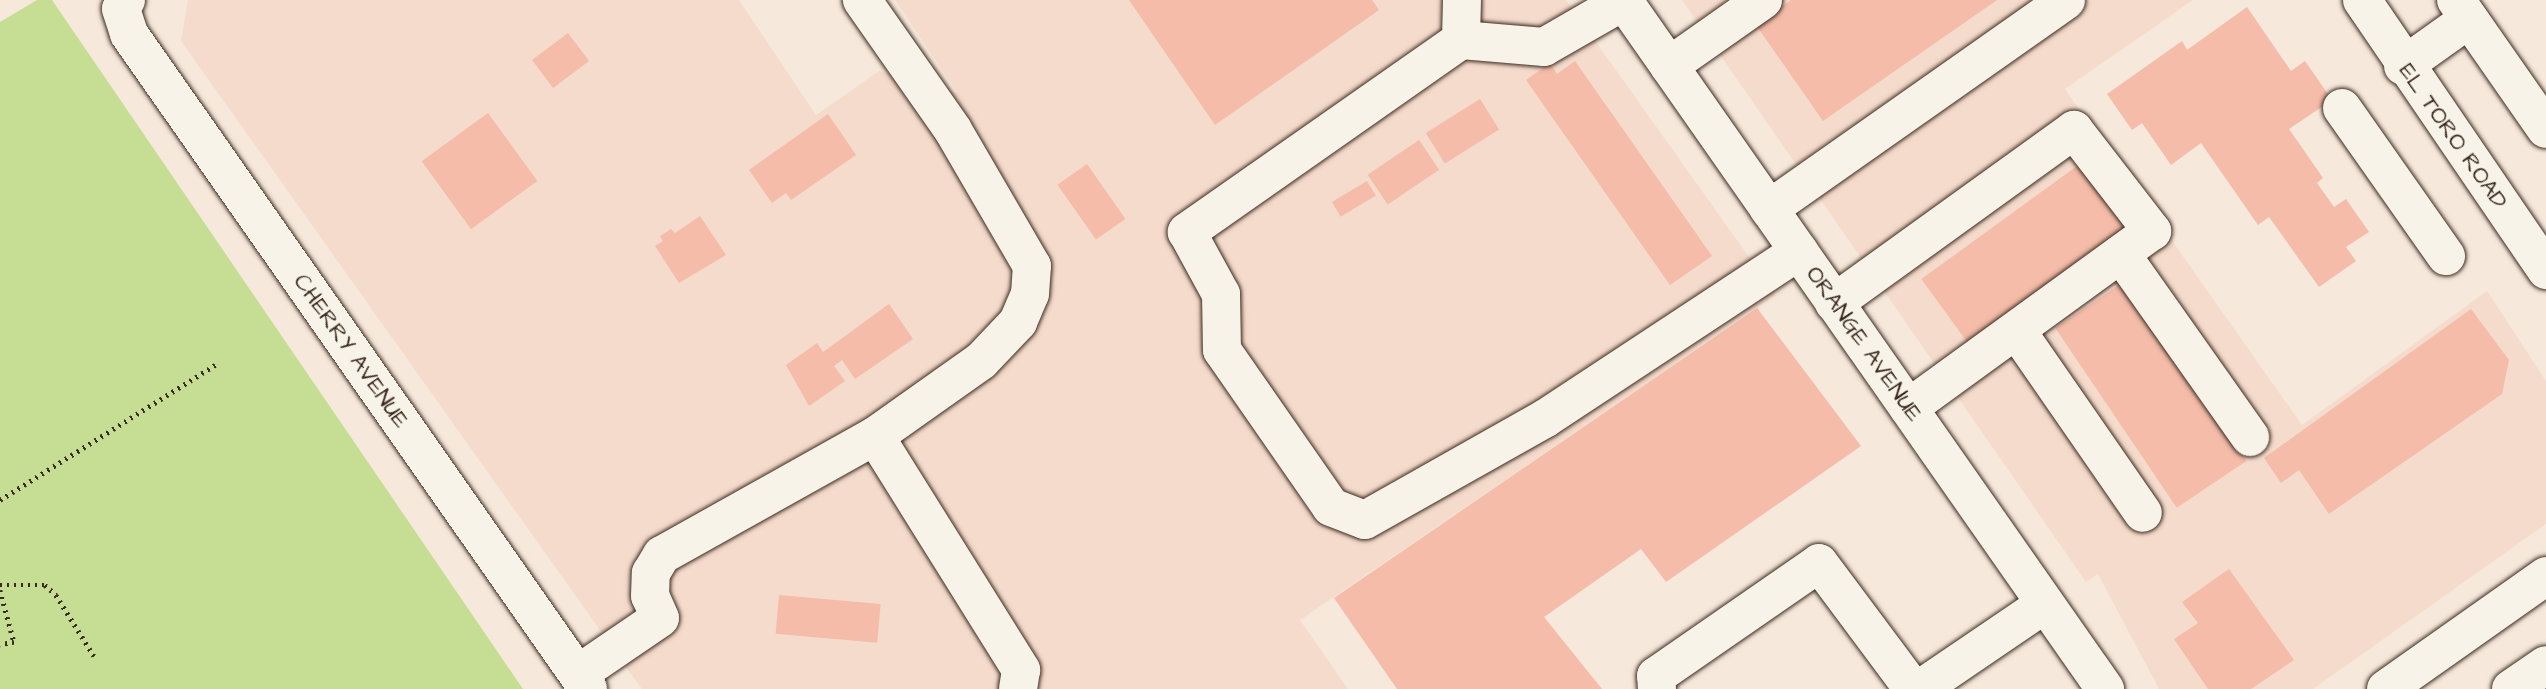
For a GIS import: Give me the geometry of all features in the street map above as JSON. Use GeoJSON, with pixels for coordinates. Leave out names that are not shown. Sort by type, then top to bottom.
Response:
{"type":"FeatureCollection","features":[{"type":"Feature","properties":{"kind":"street"},"geometry":{"type":"LineString","coordinates":[[583,682],[660,618],[650,596],[651,573],[662,555],[875,436],[981,361],[1018,322],[1030,293],[1032,266],[1012,226],[910,67],[862,0]]}},
{"type":"Feature","properties":{"kind":"street"},"geometry":{"type":"LineString","coordinates":[[1461,40],[1462,0]]}},
{"type":"Feature","properties":{"kind":"street"},"geometry":{"type":"LineString","coordinates":[[1623,0],[1544,47],[1461,40],[1188,232],[1221,293],[1223,350],[1331,507],[1365,520],[1546,418],[1798,251]]}},
{"type":"Feature","properties":{"kind":"street","name":"ORANGE AVENUE"},"geometry":{"type":"LineString","coordinates":[[1623,0],[2105,689]]}},
{"type":"Feature","properties":{"kind":"street"},"geometry":{"type":"LineString","coordinates":[[1669,66],[1763,0]]}},
{"type":"Feature","properties":{"kind":"street"},"geometry":{"type":"LineString","coordinates":[[1769,209],[2066,0]]}},
{"type":"Feature","properties":{"kind":"street","name":"EL TORO ROAD"},"geometry":{"type":"LineString","coordinates":[[2362,0],[2403,66],[2546,270]]}},
{"type":"Feature","properties":{"kind":"street","name":"CHERRY AVENUE"},"geometry":{"type":"LineString","coordinates":[[124,5],[130,34],[583,682]]}},
{"type":"Feature","properties":{"kind":"street"},"geometry":{"type":"LineString","coordinates":[[2403,66],[2462,10],[2546,129]]}},
{"type":"Feature","properties":{"kind":"street"},"geometry":{"type":"LineString","coordinates":[[2342,108],[2446,256]]}},
{"type":"Feature","properties":{"kind":"street"},"geometry":{"type":"LineString","coordinates":[[1835,303],[2074,130],[2152,231],[1908,408]]}},
{"type":"Feature","properties":{"kind":"street"},"geometry":{"type":"LineString","coordinates":[[2121,254],[2250,437]]}},
{"type":"Feature","properties":{"kind":"street"},"geometry":{"type":"LineString","coordinates":[[2017,331],[2143,513]]}},
{"type":"Feature","properties":{"kind":"street"},"geometry":{"type":"LineString","coordinates":[[875,436],[1021,670],[1018,689]]}},
{"type":"Feature","properties":{"kind":"street"},"geometry":{"type":"LineString","coordinates":[[1657,689],[1656,676],[1819,563],[1913,689]]}},
{"type":"Feature","properties":{"kind":"street"},"geometry":{"type":"LineString","coordinates":[[2386,689],[2546,576]]}},
{"type":"Feature","properties":{"kind":"street"},"geometry":{"type":"LineString","coordinates":[[1920,689],[2045,604]]}},
{"type":"Feature","properties":{"kind":"street"},"geometry":{"type":"LineString","coordinates":[[2511,689],[2546,665]]}},
{"type":"Feature","properties":{"kind":"path"},"geometry":{"type":"LineString","coordinates":[[0,500],[215,365]]}},
{"type":"Feature","properties":{"kind":"path"},"geometry":{"type":"LineString","coordinates":[[0,645],[14,642],[3,613],[0,588],[45,585],[57,594],[96,659]]}},
{"type":"Feature","properties":{"kind":"shaded area"},"geometry":{"type":"Polygon","coordinates":[[[188,0],[739,0],[816,115],[879,71],[958,93],[895,0],[1566,0],[1776,295],[1300,620],[1348,689],[642,689],[181,41],[188,0]]]}},
{"type":"Feature","properties":{"kind":"shaded area"},"geometry":{"type":"Polygon","coordinates":[[[1682,0],[2193,0],[2065,89],[2302,425],[2487,291],[2546,381],[2546,524],[2313,689],[2159,689],[2098,574],[2086,582],[1682,0]]]}},
{"type":"Feature","properties":{"kind":"green space"},"geometry":{"type":"Polygon","coordinates":[[[37,0],[52,0],[523,689],[0,689],[0,22],[37,0]]]}},
{"type":"Feature","properties":{"kind":"building"},"geometry":{"type":"Polygon","coordinates":[[[1129,0],[1372,0],[1379,10],[1215,125],[1129,0]]]}},
{"type":"Feature","properties":{"kind":"building"},"geometry":{"type":"Polygon","coordinates":[[[1791,0],[1997,0],[1823,121],[1756,25],[1791,0]]]}},
{"type":"Feature","properties":{"kind":"building"},"geometry":{"type":"Polygon","coordinates":[[[2247,7],[2291,71],[2305,61],[2332,100],[2289,129],[2323,178],[2317,183],[2334,207],[2346,199],[2369,232],[2346,247],[2356,261],[2319,287],[2269,217],[2258,225],[2201,143],[2171,165],[2142,123],[2132,130],[2107,94],[2182,41],[2187,50],[2247,7]]]}},
{"type":"Feature","properties":{"kind":"building"},"geometry":{"type":"Polygon","coordinates":[[[568,33],[589,61],[553,88],[532,60],[568,33]]]}},
{"type":"Feature","properties":{"kind":"building"},"geometry":{"type":"Polygon","coordinates":[[[1575,61],[1712,256],[1670,285],[1526,80],[1550,63],[1557,74],[1575,61]]]}},
{"type":"Feature","properties":{"kind":"building"},"geometry":{"type":"Polygon","coordinates":[[[1480,99],[1499,130],[1445,163],[1426,133],[1480,99]]]}},
{"type":"Feature","properties":{"kind":"building"},"geometry":{"type":"Polygon","coordinates":[[[488,113],[537,181],[471,229],[422,161],[488,113]]]}},
{"type":"Feature","properties":{"kind":"building"},"geometry":{"type":"Polygon","coordinates":[[[828,114],[856,155],[791,200],[786,193],[772,203],[749,170],[828,114]]]}},
{"type":"Feature","properties":{"kind":"building"},"geometry":{"type":"Polygon","coordinates":[[[1419,140],[1439,170],[1388,205],[1368,175],[1419,140]]]}},
{"type":"Feature","properties":{"kind":"building"},"geometry":{"type":"Polygon","coordinates":[[[2088,158],[2135,223],[1968,344],[1921,279],[2088,158]]]}},
{"type":"Feature","properties":{"kind":"building"},"geometry":{"type":"Polygon","coordinates":[[[1087,164],[1125,219],[1096,240],[1058,185],[1087,164]]]}},
{"type":"Feature","properties":{"kind":"building"},"geometry":{"type":"Polygon","coordinates":[[[1367,181],[1376,196],[1341,217],[1332,202],[1367,181]]]}},
{"type":"Feature","properties":{"kind":"building"},"geometry":{"type":"Polygon","coordinates":[[[700,216],[726,255],[679,283],[655,246],[663,241],[660,236],[671,229],[675,233],[700,216]]]}},
{"type":"Feature","properties":{"kind":"building"},"geometry":{"type":"Polygon","coordinates":[[[2125,281],[2246,461],[2177,508],[2055,328],[2125,281]]]}},
{"type":"Feature","properties":{"kind":"building"},"geometry":{"type":"Polygon","coordinates":[[[889,304],[913,339],[855,379],[842,360],[834,366],[845,381],[809,406],[786,365],[817,343],[823,352],[889,304]]]}},
{"type":"Feature","properties":{"kind":"building"},"geometry":{"type":"Polygon","coordinates":[[[1757,308],[1861,446],[1666,582],[1641,549],[1544,617],[1602,689],[1397,689],[1334,598],[1757,308]]]}},
{"type":"Feature","properties":{"kind":"building"},"geometry":{"type":"Polygon","coordinates":[[[2471,309],[2509,360],[2502,394],[2329,514],[2299,470],[2281,483],[2264,458],[2471,309]]]}},
{"type":"Feature","properties":{"kind":"building"},"geometry":{"type":"Polygon","coordinates":[[[2229,569],[2294,660],[2251,689],[2208,689],[2174,639],[2198,623],[2182,602],[2229,569]]]}},
{"type":"Feature","properties":{"kind":"building"},"geometry":{"type":"Polygon","coordinates":[[[779,595],[881,604],[877,643],[776,634],[779,595]]]}}]}
